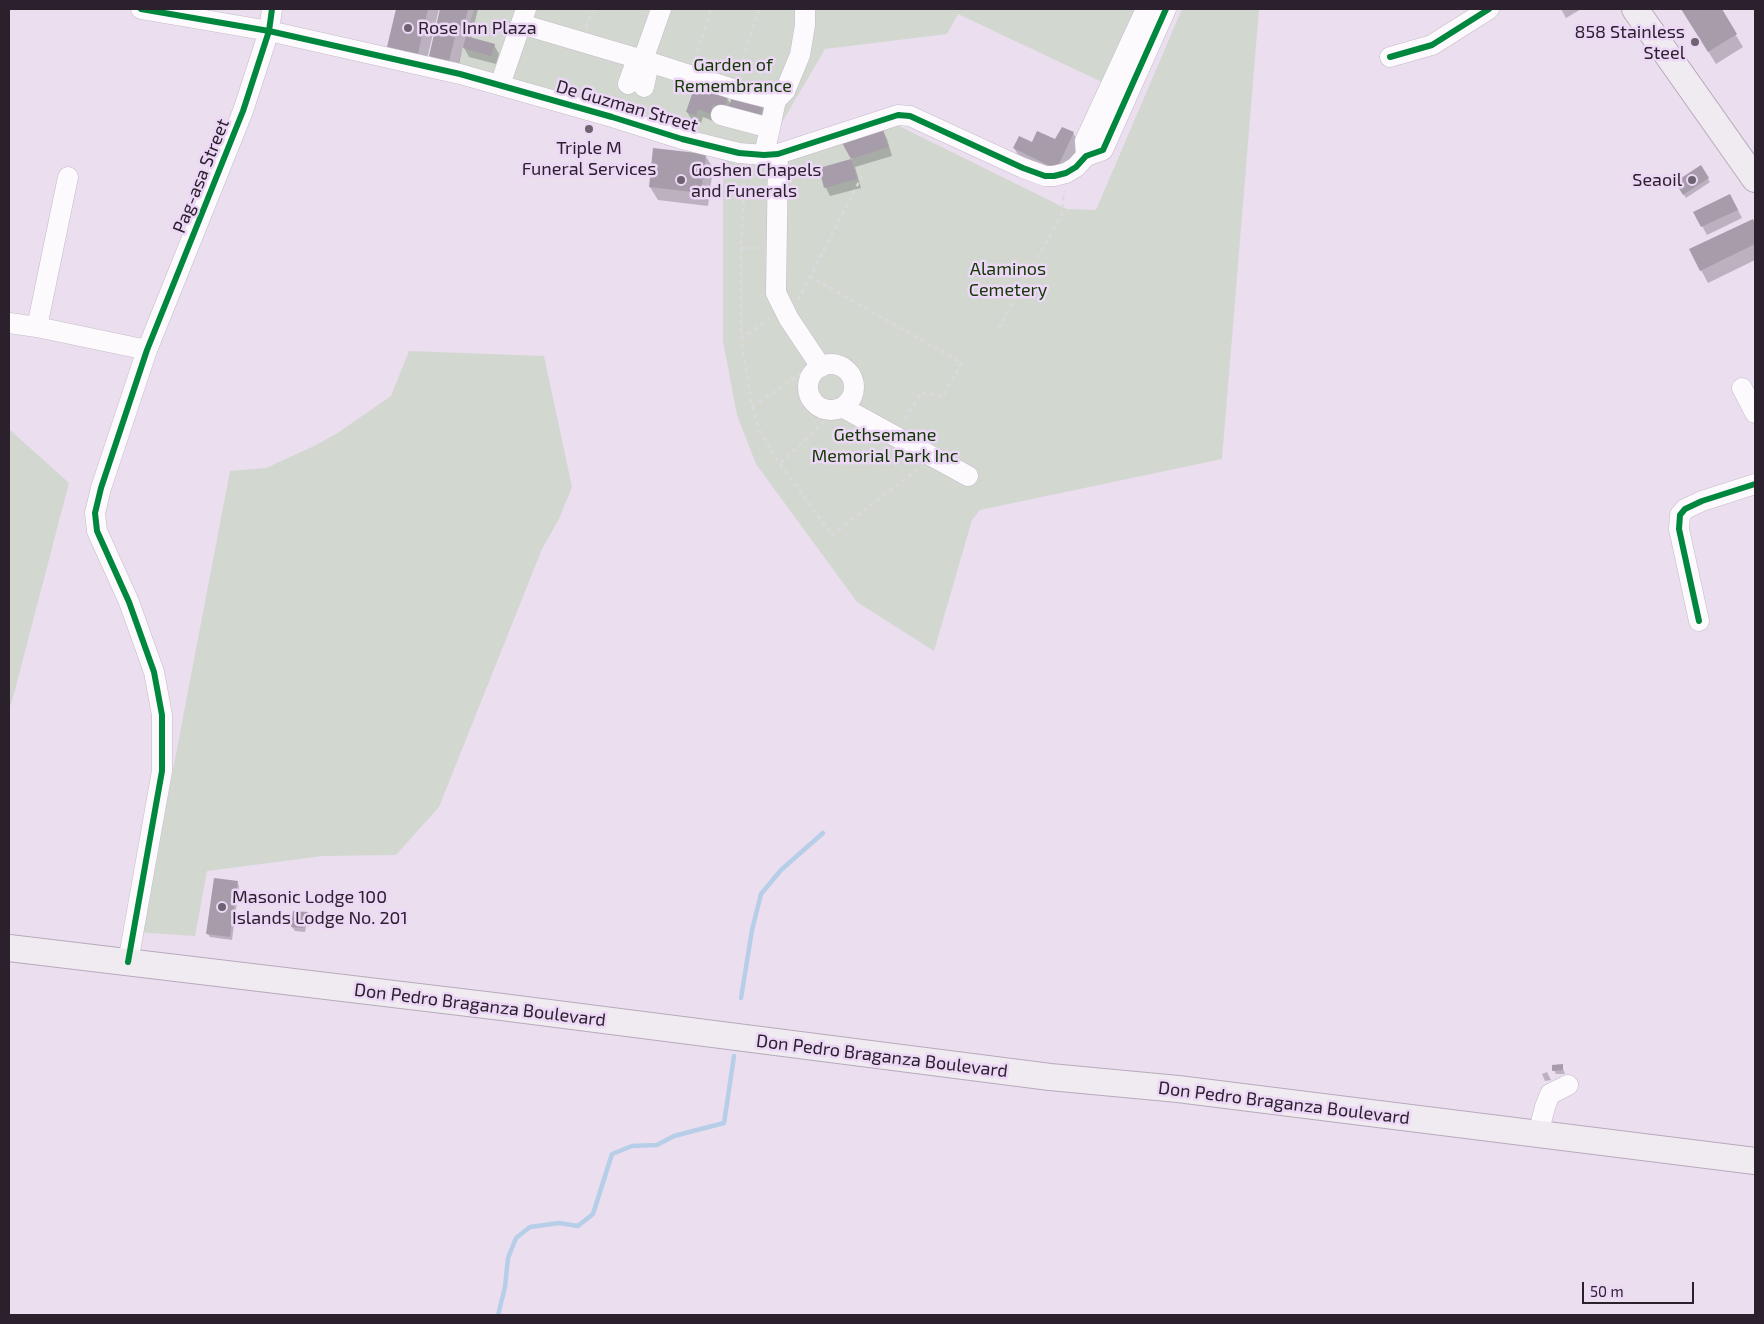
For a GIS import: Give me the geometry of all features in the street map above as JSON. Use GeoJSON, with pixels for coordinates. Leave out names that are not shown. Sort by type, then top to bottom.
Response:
{"type":"FeatureCollection","features":[{"type":"Feature","properties":{"kind":"main road"},"geometry":{"type":"LineString","coordinates":[[1634,9],[1755,178]]}},
{"type":"Feature","properties":{"kind":"main road","name":"Don Pedro Braganza Boulevard"},"geometry":{"type":"LineString","coordinates":[[9,948],[502,1006],[1050,1077],[1188,1090],[1755,1161]]}},
{"type":"Feature","properties":{"kind":"street","name":"De Guzman Street"},"geometry":{"type":"LineString","coordinates":[[141,9],[269,32],[460,74],[682,139],[774,160],[898,115],[910,116],[1023,168],[1045,176],[1066,174]]}},
{"type":"Feature","properties":{"kind":"street","name":"Pag-asa Street"},"geometry":{"type":"LineString","coordinates":[[128,962],[162,771],[162,715],[154,672],[129,602],[97,531],[95,513],[101,488],[146,350],[240,120],[269,32],[272,9]]}},
{"type":"Feature","properties":{"kind":"street"},"geometry":{"type":"LineString","coordinates":[[636,86],[661,9]]}},
{"type":"Feature","properties":{"kind":"street"},"geometry":{"type":"LineString","coordinates":[[805,9],[805,25],[800,55],[785,91],[776,100],[770,128],[774,160],[776,294],[786,314],[819,365]]}},
{"type":"Feature","properties":{"kind":"street"},"geometry":{"type":"LineString","coordinates":[[1390,57],[1432,45],[1489,9]]}},
{"type":"Feature","properties":{"kind":"street"},"geometry":{"type":"LineString","coordinates":[[1066,174],[1076,167],[1086,148],[1103,150],[1154,12]]}},
{"type":"Feature","properties":{"kind":"street"},"geometry":{"type":"LineString","coordinates":[[500,85],[524,16],[643,61],[733,89],[776,100]]}},
{"type":"Feature","properties":{"kind":"street"},"geometry":{"type":"LineString","coordinates":[[721,115],[770,128]]}},
{"type":"Feature","properties":{"kind":"street"},"geometry":{"type":"LineString","coordinates":[[37,327],[68,177]]}},
{"type":"Feature","properties":{"kind":"street"},"geometry":{"type":"LineString","coordinates":[[9,323],[146,350]]}},
{"type":"Feature","properties":{"kind":"street"},"geometry":{"type":"LineString","coordinates":[[839,408],[849,401],[853,394],[854,383],[849,372],[841,366],[819,365],[811,375],[808,385],[810,395],[816,404],[826,408],[839,408],[968,476]]}},
{"type":"Feature","properties":{"kind":"street"},"geometry":{"type":"LineString","coordinates":[[1742,388],[1755,413]]}},
{"type":"Feature","properties":{"kind":"street"},"geometry":{"type":"LineString","coordinates":[[1699,621],[1692,580],[1679,529],[1680,515],[1685,509],[1702,501],[1755,484]]}},
{"type":"Feature","properties":{"kind":"street"},"geometry":{"type":"LineString","coordinates":[[1538,1134],[1545,1107],[1556,1087]]}},
{"type":"Feature","properties":{"kind":"path"},"geometry":{"type":"LineString","coordinates":[[690,76],[711,9]]}},
{"type":"Feature","properties":{"kind":"path"},"geometry":{"type":"LineString","coordinates":[[733,89],[759,9]]}},
{"type":"Feature","properties":{"kind":"path"},"geometry":{"type":"LineString","coordinates":[[774,160],[745,174],[741,248],[741,339],[752,407],[761,434],[780,464],[832,535],[933,458]]}},
{"type":"Feature","properties":{"kind":"path"},"geometry":{"type":"LineString","coordinates":[[999,328],[1062,214],[1066,174]]}},
{"type":"Feature","properties":{"kind":"path"},"geometry":{"type":"LineString","coordinates":[[741,339],[786,314],[809,276],[862,176]]}},
{"type":"Feature","properties":{"kind":"path"},"geometry":{"type":"LineString","coordinates":[[809,276],[962,363],[942,397],[922,392],[895,436]]}},
{"type":"Feature","properties":{"kind":"path"},"geometry":{"type":"LineString","coordinates":[[752,407],[819,365]]}},
{"type":"Feature","properties":{"kind":"path"},"geometry":{"type":"LineString","coordinates":[[780,464],[839,408]]}},
{"type":"Feature","properties":{"kind":"green space","name":"Garden of Remembrance"},"geometry":{"type":"Polygon","coordinates":[[[474,9],[1138,9],[1104,83],[958,14],[947,34],[825,49],[767,148],[757,149],[697,134],[458,64],[474,9]]]}},
{"type":"Feature","properties":{"kind":"green space"},"geometry":{"type":"Polygon","coordinates":[[[1182,9],[1259,9],[1222,459],[980,510],[972,520],[934,651],[857,602],[756,464],[737,415],[723,341],[723,155],[897,125],[1067,209],[1096,210],[1182,9]]]}},
{"type":"Feature","properties":{"kind":"green space"},"geometry":{"type":"Polygon","coordinates":[[[409,351],[544,356],[572,487],[559,519],[542,549],[439,807],[396,855],[323,856],[207,871],[195,936],[134,932],[167,801],[230,471],[266,468],[336,434],[391,396],[409,351]]]}},
{"type":"Feature","properties":{"kind":"green space"},"geometry":{"type":"Polygon","coordinates":[[[9,429],[69,483],[11,705],[9,705],[9,429]]]}},
{"type":"Feature","properties":{"kind":"building","name":"Rose Inn Plaza"},"geometry":{"type":"Polygon","coordinates":[[[396,9],[428,9],[418,54],[387,47],[396,9]]]}},
{"type":"Feature","properties":{"kind":"building"},"geometry":{"type":"Polygon","coordinates":[[[440,9],[468,9],[464,27],[458,25],[449,61],[429,56],[440,9]]]}},
{"type":"Feature","properties":{"kind":"building"},"geometry":{"type":"Polygon","coordinates":[[[1681,9],[1722,9],[1737,34],[1708,52],[1681,9]]]}},
{"type":"Feature","properties":{"kind":"building"},"geometry":{"type":"Polygon","coordinates":[[[466,36],[495,44],[491,56],[463,48],[466,36]]]}},
{"type":"Feature","properties":{"kind":"building"},"geometry":{"type":"Polygon","coordinates":[[[695,85],[728,96],[724,108],[713,104],[710,114],[698,109],[696,115],[686,112],[695,85]]]}},
{"type":"Feature","properties":{"kind":"building"},"geometry":{"type":"Polygon","coordinates":[[[732,96],[763,104],[759,120],[728,111],[732,96]]]}},
{"type":"Feature","properties":{"kind":"building"},"geometry":{"type":"Polygon","coordinates":[[[1062,127],[1074,132],[1059,164],[1050,166],[1013,148],[1019,136],[1032,142],[1037,131],[1055,139],[1062,127]]]}},
{"type":"Feature","properties":{"kind":"building"},"geometry":{"type":"Polygon","coordinates":[[[883,129],[888,147],[851,159],[841,141],[883,129]]]}},
{"type":"Feature","properties":{"kind":"building"},"geometry":{"type":"Polygon","coordinates":[[[653,148],[706,154],[701,193],[649,187],[653,148]]]}},
{"type":"Feature","properties":{"kind":"building"},"geometry":{"type":"Polygon","coordinates":[[[851,159],[857,179],[824,188],[819,168],[851,159]]]}},
{"type":"Feature","properties":{"kind":"building","name":"Seaoil"},"geometry":{"type":"Polygon","coordinates":[[[1701,165],[1709,178],[1683,195],[1675,182],[1701,165]]]}},
{"type":"Feature","properties":{"kind":"building"},"geometry":{"type":"Polygon","coordinates":[[[1730,194],[1738,210],[1701,227],[1693,212],[1730,194]]]}},
{"type":"Feature","properties":{"kind":"building"},"geometry":{"type":"Polygon","coordinates":[[[1753,219],[1755,224],[1755,244],[1700,271],[1689,249],[1753,219]]]}},
{"type":"Feature","properties":{"kind":"building","name":"Masonic Lodge 100 Islands Lodge No. 201"},"geometry":{"type":"Polygon","coordinates":[[[214,878],[238,881],[230,937],[206,934],[214,878]]]}},
{"type":"Feature","properties":{"kind":"building"},"geometry":{"type":"Polygon","coordinates":[[[293,911],[308,912],[307,923],[304,923],[303,928],[291,927],[293,911]]]}},
{"type":"Feature","properties":{"kind":"building"},"geometry":{"type":"Polygon","coordinates":[[[1563,1064],[1563,1070],[1552,1071],[1552,1065],[1563,1064]]]}},
{"type":"Feature","properties":{"kind":"waterway"},"geometry":{"type":"LineString","coordinates":[[741,998],[752,930],[761,894],[781,870],[823,833]]}},
{"type":"Feature","properties":{"kind":"waterway"},"geometry":{"type":"LineString","coordinates":[[498,1315],[505,1287],[508,1258],[516,1238],[530,1227],[559,1223],[578,1226],[593,1214],[612,1154],[632,1146],[657,1145],[674,1136],[724,1123],[734,1056]]}},
{"type":"Feature","properties":{"kind":"cycle path"},"geometry":{"type":"LineString","coordinates":[[141,9],[269,31],[460,74],[682,139],[739,153],[778,154],[898,115],[910,116],[1023,168],[1045,176],[1066,173],[1076,167],[1086,156],[1103,150],[1166,9]]}},
{"type":"Feature","properties":{"kind":"cycle path"},"geometry":{"type":"LineString","coordinates":[[128,962],[162,771],[162,715],[154,672],[129,602],[97,531],[95,513],[101,488],[147,350],[243,111],[269,31],[272,9]]}},
{"type":"Feature","properties":{"kind":"cycle path"},"geometry":{"type":"LineString","coordinates":[[1390,57],[1432,45],[1489,9]]}},
{"type":"Feature","properties":{"kind":"cycle path"},"geometry":{"type":"LineString","coordinates":[[1699,621],[1679,529],[1680,515],[1685,509],[1702,501],[1755,484]]}},
{"type":"Feature","properties":{"kind":"place","name":"Rose Inn Plaza"},"geometry":{"type":"Point","coordinates":[408,28]}},
{"type":"Feature","properties":{"kind":"place","name":"858 Stainless Steel"},"geometry":{"type":"Point","coordinates":[1695,42]}},
{"type":"Feature","properties":{"kind":"place","name":"Triple M Funeral Services"},"geometry":{"type":"Point","coordinates":[589,129]}},
{"type":"Feature","properties":{"kind":"place","name":"Goshen Chapels and Funerals"},"geometry":{"type":"Point","coordinates":[681,180]}},
{"type":"Feature","properties":{"kind":"place","name":"Seaoil"},"geometry":{"type":"Point","coordinates":[1692,180]}},
{"type":"Feature","properties":{"kind":"place","name":"Masonic Lodge 100 Islands Lodge No. 201"},"geometry":{"type":"Point","coordinates":[222,907]}},
{"type":"Feature","properties":{"kind":"park label","name":"Alaminos Cemetery"},"geometry":{"type":"Point","coordinates":[1008,279]}},
{"type":"Feature","properties":{"kind":"park label","name":"Gethsemane Memorial Park Inc"},"geometry":{"type":"Point","coordinates":[885,445]}}]}
